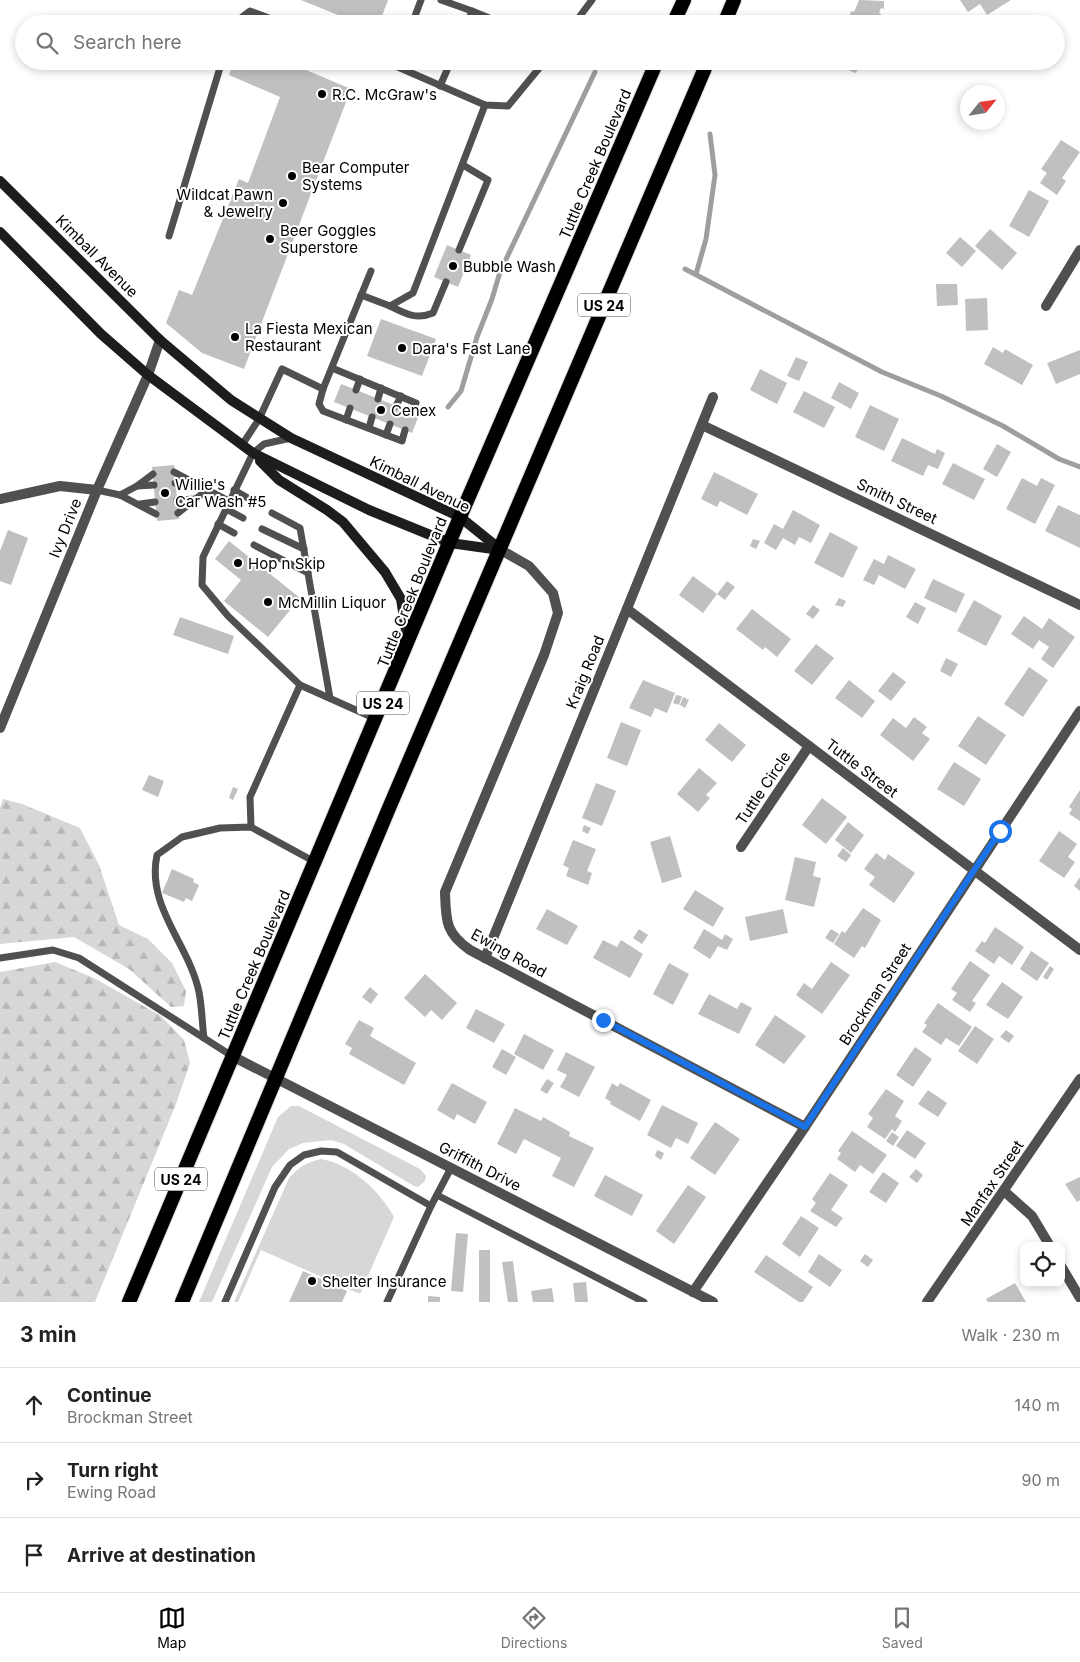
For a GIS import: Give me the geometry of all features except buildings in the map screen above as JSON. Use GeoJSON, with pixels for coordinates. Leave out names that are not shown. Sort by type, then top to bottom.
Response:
{"type":"FeatureCollection","features":[{"type":"Feature","properties":{"kind":"highway"},"geometry":{"type":"LineString","coordinates":[[678,15],[684,0]]}},
{"type":"Feature","properties":{"kind":"highway"},"geometry":{"type":"LineString","coordinates":[[728,15],[734,0]]}},
{"type":"Feature","properties":{"kind":"highway","name":"Tuttle Creek Boulevard"},"geometry":{"type":"LineString","coordinates":[[129,1302],[460,517],[653,70]]}},
{"type":"Feature","properties":{"kind":"highway","name":"US 24"},"geometry":{"type":"LineString","coordinates":[[182,1302],[393,799],[501,550],[704,70]]}},
{"type":"Feature","properties":{"kind":"main road","name":"Kimball Avenue"},"geometry":{"type":"LineString","coordinates":[[0,180],[160,340],[208,383],[259,419],[291,438],[460,517],[501,550]]}},
{"type":"Feature","properties":{"kind":"main road"},"geometry":{"type":"LineString","coordinates":[[0,232],[101,334],[148,375],[252,453],[279,480],[343,522],[385,572],[401,599],[406,631],[404,653]]}},
{"type":"Feature","properties":{"kind":"main road"},"geometry":{"type":"LineString","coordinates":[[252,453],[369,510],[450,543],[501,550]]}},
{"type":"Feature","properties":{"kind":"street"},"geometry":{"type":"LineString","coordinates":[[1046,306],[1080,250]]}},
{"type":"Feature","properties":{"kind":"street","name":"Ivy Drive"},"geometry":{"type":"LineString","coordinates":[[0,728],[96,490],[148,375],[160,340]]}},
{"type":"Feature","properties":{"kind":"street","name":"Kraig Road"},"geometry":{"type":"LineString","coordinates":[[485,958],[713,397]]}},
{"type":"Feature","properties":{"kind":"street","name":"Smith Street"},"geometry":{"type":"LineString","coordinates":[[702,425],[1080,605]]}},
{"type":"Feature","properties":{"kind":"street"},"geometry":{"type":"LineString","coordinates":[[0,498],[60,486],[96,490]]}},
{"type":"Feature","properties":{"kind":"street","name":"Ewing Road"},"geometry":{"type":"LineString","coordinates":[[501,550],[529,566],[553,593],[558,613],[544,655],[445,892],[447,926],[457,941],[485,958],[805,1127]]}},
{"type":"Feature","properties":{"kind":"street","name":"Tuttle Street"},"geometry":{"type":"LineString","coordinates":[[627,609],[1080,950]]}},
{"type":"Feature","properties":{"kind":"street","name":"Brockman Street"},"geometry":{"type":"LineString","coordinates":[[693,1292],[805,1127],[1080,711]]}},
{"type":"Feature","properties":{"kind":"street","name":"Tuttle Circle"},"geometry":{"type":"LineString","coordinates":[[741,847],[809,746]]}},
{"type":"Feature","properties":{"kind":"street","name":"Griffith Drive"},"geometry":{"type":"LineString","coordinates":[[232,1056],[713,1302]]}},
{"type":"Feature","properties":{"kind":"street","name":"Manfax Street"},"geometry":{"type":"LineString","coordinates":[[927,1302],[1080,1079]]}},
{"type":"Feature","properties":{"kind":"street"},"geometry":{"type":"LineString","coordinates":[[1004,1191],[1032,1216],[1048,1242]]}},
{"type":"Feature","properties":{"kind":"street"},"geometry":{"type":"LineString","coordinates":[[1065,1273],[1080,1298]]}},
{"type":"Feature","properties":{"kind":"lane"},"geometry":{"type":"LineString","coordinates":[[415,15],[421,0]]}},
{"type":"Feature","properties":{"kind":"lane"},"geometry":{"type":"LineString","coordinates":[[441,0],[482,15]]}},
{"type":"Feature","properties":{"kind":"lane"},"geometry":{"type":"LineString","coordinates":[[581,15],[592,0]]}},
{"type":"Feature","properties":{"kind":"lane"},"geometry":{"type":"LineString","coordinates":[[245,15],[250,11],[260,15]]}},
{"type":"Feature","properties":{"kind":"lane"},"geometry":{"type":"LineString","coordinates":[[470,15],[472,11]]}},
{"type":"Feature","properties":{"kind":"lane"},"geometry":{"type":"LineString","coordinates":[[168,236],[219,70]]}},
{"type":"Feature","properties":{"kind":"lane"},"geometry":{"type":"LineString","coordinates":[[409,70],[440,86],[485,105],[508,106],[538,70]]}},
{"type":"Feature","properties":{"kind":"lane"},"geometry":{"type":"LineString","coordinates":[[440,86],[447,70]]}},
{"type":"Feature","properties":{"kind":"lane"},"geometry":{"type":"LineString","coordinates":[[390,306],[413,293],[485,105]]}},
{"type":"Feature","properties":{"kind":"lane"},"geometry":{"type":"LineString","coordinates":[[459,250],[488,180],[463,165]]}},
{"type":"Feature","properties":{"kind":"lane"},"geometry":{"type":"LineString","coordinates":[[371,271],[323,388],[319,404],[323,411],[402,441],[405,430]]}},
{"type":"Feature","properties":{"kind":"lane"},"geometry":{"type":"LineString","coordinates":[[362,295],[411,317],[422,317],[433,313],[446,282]]}},
{"type":"Feature","properties":{"kind":"lane"},"geometry":{"type":"LineString","coordinates":[[332,368],[416,403],[412,412]]}},
{"type":"Feature","properties":{"kind":"lane"},"geometry":{"type":"LineString","coordinates":[[242,445],[259,419],[282,369],[323,388]]}},
{"type":"Feature","properties":{"kind":"lane"},"geometry":{"type":"LineString","coordinates":[[356,390],[360,379]]}},
{"type":"Feature","properties":{"kind":"lane"},"geometry":{"type":"LineString","coordinates":[[378,399],[381,388]]}},
{"type":"Feature","properties":{"kind":"lane"},"geometry":{"type":"LineString","coordinates":[[396,406],[401,396]]}},
{"type":"Feature","properties":{"kind":"lane"},"geometry":{"type":"LineString","coordinates":[[346,420],[350,408]]}},
{"type":"Feature","properties":{"kind":"lane"},"geometry":{"type":"LineString","coordinates":[[369,428],[372,417]]}},
{"type":"Feature","properties":{"kind":"lane"},"geometry":{"type":"LineString","coordinates":[[386,435],[390,424]]}},
{"type":"Feature","properties":{"kind":"lane"},"geometry":{"type":"LineString","coordinates":[[291,438],[264,444],[252,453],[203,557],[202,585],[228,616],[300,685],[376,719]]}},
{"type":"Feature","properties":{"kind":"lane"},"geometry":{"type":"LineString","coordinates":[[174,472],[229,501]]}},
{"type":"Feature","properties":{"kind":"lane"},"geometry":{"type":"LineString","coordinates":[[120,495],[137,486],[153,474]]}},
{"type":"Feature","properties":{"kind":"lane"},"geometry":{"type":"LineString","coordinates":[[176,483],[195,483]]}},
{"type":"Feature","properties":{"kind":"lane"},"geometry":{"type":"LineString","coordinates":[[137,486],[154,485]]}},
{"type":"Feature","properties":{"kind":"lane"},"geometry":{"type":"LineString","coordinates":[[96,490],[120,495],[156,514]]}},
{"type":"Feature","properties":{"kind":"lane"},"geometry":{"type":"LineString","coordinates":[[178,513],[207,490]]}},
{"type":"Feature","properties":{"kind":"lane"},"geometry":{"type":"LineString","coordinates":[[234,490],[253,501]]}},
{"type":"Feature","properties":{"kind":"lane"},"geometry":{"type":"LineString","coordinates":[[177,500],[197,499]]}},
{"type":"Feature","properties":{"kind":"lane"},"geometry":{"type":"LineString","coordinates":[[140,504],[155,502]]}},
{"type":"Feature","properties":{"kind":"lane"},"geometry":{"type":"LineString","coordinates":[[226,509],[243,518]]}},
{"type":"Feature","properties":{"kind":"lane"},"geometry":{"type":"LineString","coordinates":[[272,513],[300,528],[330,698]]}},
{"type":"Feature","properties":{"kind":"lane"},"geometry":{"type":"LineString","coordinates":[[218,524],[234,534]]}},
{"type":"Feature","properties":{"kind":"lane"},"geometry":{"type":"LineString","coordinates":[[262,529],[304,549]]}},
{"type":"Feature","properties":{"kind":"lane"},"geometry":{"type":"LineString","coordinates":[[254,545],[308,574]]}},
{"type":"Feature","properties":{"kind":"lane"},"geometry":{"type":"LineString","coordinates":[[251,828],[250,797],[300,685]]}},
{"type":"Feature","properties":{"kind":"lane"},"geometry":{"type":"LineString","coordinates":[[204,1038],[199,991],[164,914],[157,890],[154,870],[157,855],[182,837],[220,828],[251,828],[316,862]]}},
{"type":"Feature","properties":{"kind":"lane"},"geometry":{"type":"LineString","coordinates":[[0,958],[53,950],[79,958],[232,1056]]}},
{"type":"Feature","properties":{"kind":"lane"},"geometry":{"type":"LineString","coordinates":[[225,1302],[275,1187],[290,1164],[304,1155],[321,1151],[337,1152],[431,1206]]}},
{"type":"Feature","properties":{"kind":"lane"},"geometry":{"type":"LineString","coordinates":[[387,1302],[431,1206],[452,1168]]}},
{"type":"Feature","properties":{"kind":"lane"},"geometry":{"type":"LineString","coordinates":[[437,1195],[644,1302]]}},
{"type":"Feature","properties":{"kind":"green space"},"geometry":{"type":"Polygon","coordinates":[[[3,799],[22,804],[80,828],[99,865],[119,925],[148,939],[172,963],[186,991],[184,1006],[171,1007],[129,969],[74,937],[0,944],[0,808],[3,799]]]}},
{"type":"Feature","properties":{"kind":"green space"},"geometry":{"type":"Polygon","coordinates":[[[55,962],[94,978],[161,1016],[184,1040],[190,1063],[176,1104],[95,1302],[0,1302],[0,972],[55,962]]]}},
{"type":"Feature","properties":{"kind":"green space"},"geometry":{"type":"Polygon","coordinates":[[[291,1106],[299,1106],[420,1169],[426,1176],[425,1181],[418,1187],[414,1186],[344,1144],[331,1140],[303,1143],[289,1149],[272,1167],[212,1302],[199,1302],[278,1117],[291,1106]]]}},
{"type":"Feature","properties":{"kind":"green space"},"geometry":{"type":"Polygon","coordinates":[[[321,1159],[343,1167],[364,1180],[381,1198],[394,1217],[360,1294],[261,1250],[238,1302],[234,1302],[289,1178],[304,1166],[321,1159]]]}},
{"type":"Feature","properties":{"kind":"waterway"},"geometry":{"type":"LineString","coordinates":[[448,407],[461,391],[477,337],[500,272],[595,72]]}},
{"type":"Feature","properties":{"kind":"waterway"},"geometry":{"type":"LineString","coordinates":[[696,274],[706,239],[715,175],[710,134]]}},
{"type":"Feature","properties":{"kind":"waterway"},"geometry":{"type":"LineString","coordinates":[[685,269],[882,372],[941,396],[1003,426],[1059,459],[1080,467]]}},
{"type":"Feature","properties":{"kind":"place","name":"R.C. McGraw's"},"geometry":{"type":"Point","coordinates":[322,94]}},
{"type":"Feature","properties":{"kind":"place","name":"Bear Computer Systems"},"geometry":{"type":"Point","coordinates":[292,176]}},
{"type":"Feature","properties":{"kind":"place","name":"Wildcat Pawn & Jewelry"},"geometry":{"type":"Point","coordinates":[283,203]}},
{"type":"Feature","properties":{"kind":"place","name":"Beer Goggles Superstore"},"geometry":{"type":"Point","coordinates":[270,239]}},
{"type":"Feature","properties":{"kind":"place","name":"Bubble Wash"},"geometry":{"type":"Point","coordinates":[453,266]}},
{"type":"Feature","properties":{"kind":"place","name":"La Fiesta Mexican Restaurant"},"geometry":{"type":"Point","coordinates":[235,337]}},
{"type":"Feature","properties":{"kind":"place","name":"Dara's Fast Lane"},"geometry":{"type":"Point","coordinates":[402,348]}},
{"type":"Feature","properties":{"kind":"place","name":"Cenex"},"geometry":{"type":"Point","coordinates":[381,410]}},
{"type":"Feature","properties":{"kind":"place","name":"Willie's Car Wash #5"},"geometry":{"type":"Point","coordinates":[165,493]}},
{"type":"Feature","properties":{"kind":"place","name":"Hop n Skip"},"geometry":{"type":"Point","coordinates":[238,563]}},
{"type":"Feature","properties":{"kind":"place","name":"McMillin Liquor"},"geometry":{"type":"Point","coordinates":[268,602]}},
{"type":"Feature","properties":{"kind":"place","name":"Shelter Insurance"},"geometry":{"type":"Point","coordinates":[312,1281]}},
{"type":"Feature","properties":{"kind":"route"},"geometry":{"type":"LineString","coordinates":[[603,1020],[805,1127],[1000,831]]}}]}
